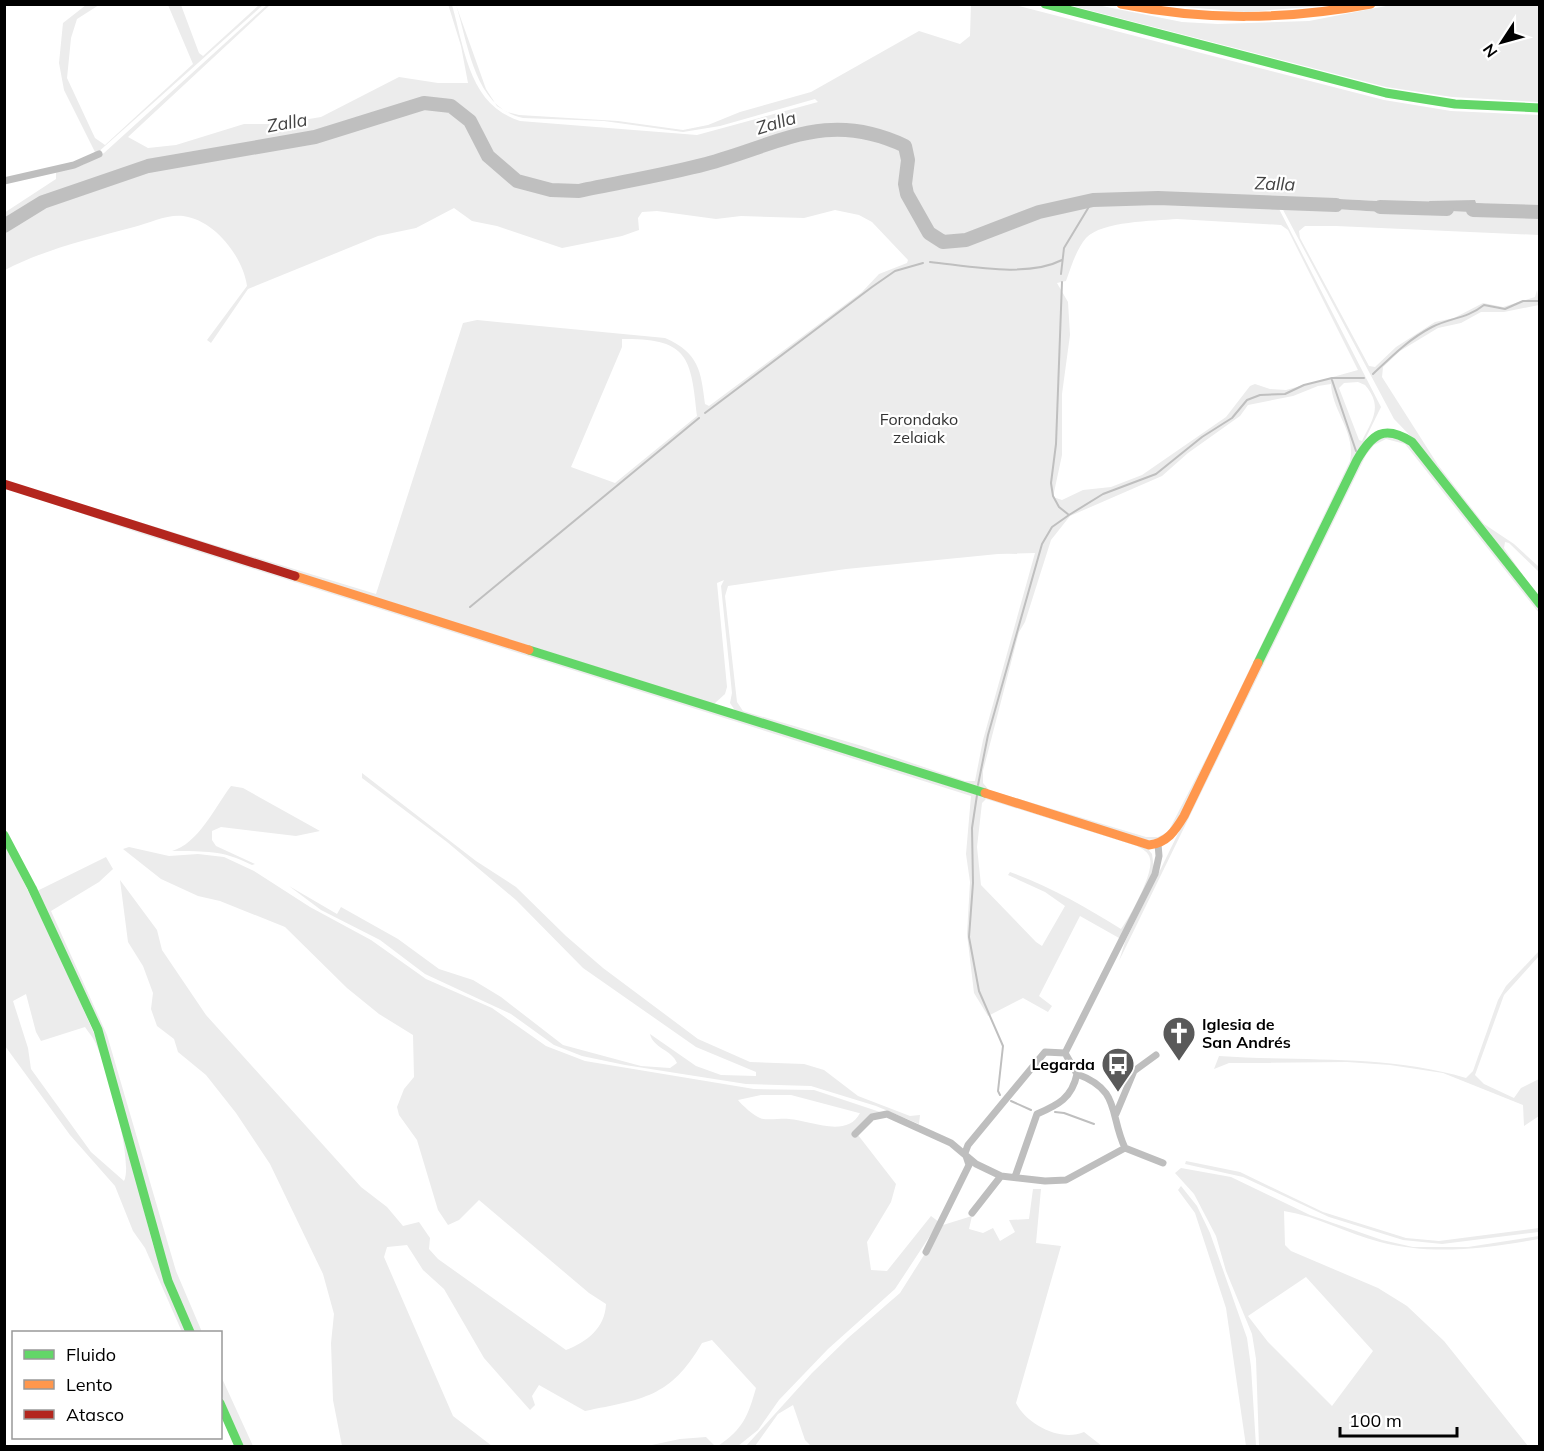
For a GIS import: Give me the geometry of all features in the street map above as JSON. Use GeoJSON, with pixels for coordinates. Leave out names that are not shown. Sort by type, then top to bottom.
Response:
{"type":"FeatureCollection","features":[{"type":"Feature","properties":{"kind":"main road"},"geometry":{"type":"LineString","coordinates":[[1045,4],[1386,93],[1455,104],[1539,108]]}},
{"type":"Feature","properties":{"kind":"main road"},"geometry":{"type":"LineString","coordinates":[[1121,4],[1175,15],[1250,19],[1318,14],[1371,4]]}},
{"type":"Feature","properties":{"kind":"main road"},"geometry":{"type":"LineString","coordinates":[[4,484],[1138,841],[1158,844],[1165,841],[1175,831],[1184,816],[1346,483],[1373,437],[1387,431],[1397,432],[1412,442],[1539,604]]}},
{"type":"Feature","properties":{"kind":"main road"},"geometry":{"type":"LineString","coordinates":[[4,835],[33,888],[98,1029],[168,1281],[190,1331]]}},
{"type":"Feature","properties":{"kind":"main road"},"geometry":{"type":"LineString","coordinates":[[222,1408],[239,1446]]}},
{"type":"Feature","properties":{"kind":"street"},"geometry":{"type":"LineString","coordinates":[[4,181],[74,165],[99,154]]}},
{"type":"Feature","properties":{"kind":"street"},"geometry":{"type":"LineString","coordinates":[[1065,1053],[1155,874],[1159,856],[1158,844]]}},
{"type":"Feature","properties":{"kind":"street"},"geometry":{"type":"LineString","coordinates":[[965,1153],[1034,1062],[1045,1052],[1065,1053]]}},
{"type":"Feature","properties":{"kind":"street"},"geometry":{"type":"LineString","coordinates":[[1065,1053],[1077,1074],[1090,1079],[1113,1101],[1118,1133],[1125,1148],[1163,1163]]}},
{"type":"Feature","properties":{"kind":"street"},"geometry":{"type":"LineString","coordinates":[[1116,1114],[1134,1071],[1156,1055]]}},
{"type":"Feature","properties":{"kind":"street"},"geometry":{"type":"LineString","coordinates":[[1015,1177],[1036,1114],[1061,1104],[1074,1086],[1077,1074]]}},
{"type":"Feature","properties":{"kind":"street"},"geometry":{"type":"LineString","coordinates":[[855,1134],[872,1118],[887,1114],[951,1143],[976,1164],[1001,1176],[1045,1181],[1066,1180],[1125,1148]]}},
{"type":"Feature","properties":{"kind":"street"},"geometry":{"type":"LineString","coordinates":[[926,1252],[969,1165],[965,1153]]}},
{"type":"Feature","properties":{"kind":"street"},"geometry":{"type":"LineString","coordinates":[[972,1213],[1001,1176]]}},
{"type":"Feature","properties":{"kind":"green space","name":"Forondako zelaiak"},"geometry":{"type":"Polygon","coordinates":[[[448,4],[452,5],[466,57],[480,89],[503,113],[520,121],[697,135],[818,102],[815,99],[720,126],[683,132],[604,121],[523,118],[508,112],[519,115],[618,121],[683,130],[708,125],[740,112],[811,92],[919,31],[960,44],[970,36],[971,4],[1015,5],[1384,100],[1451,111],[1539,115],[1539,235],[1336,226],[1305,226],[1299,231],[1300,238],[1369,366],[1375,367],[1396,347],[1435,322],[1454,318],[1483,303],[1503,307],[1535,297],[1537,290],[1539,305],[1504,312],[1481,312],[1461,323],[1438,328],[1400,351],[1383,367],[1382,377],[1438,465],[1484,524],[1514,544],[1539,567],[1539,572],[1509,543],[1505,542],[1504,548],[1539,598],[1423,449],[1394,419],[1281,206],[1278,207],[1381,407],[1174,828],[1164,836],[1157,839],[1144,840],[736,712],[730,703],[732,693],[721,586],[724,580],[717,583],[727,687],[725,694],[714,704],[5,481],[376,594],[463,323],[477,320],[665,338],[692,357],[700,373],[705,404],[709,406],[862,292],[879,274],[907,263],[908,260],[872,222],[859,215],[835,210],[804,218],[741,216],[716,219],[657,211],[642,212],[638,218],[639,230],[622,236],[562,248],[497,226],[472,221],[454,208],[416,228],[378,236],[248,289],[211,343],[207,340],[247,286],[240,263],[233,252],[216,232],[195,219],[171,216],[158,219],[52,250],[5,270],[4,213],[56,179],[56,172],[83,165],[104,153],[267,5],[270,5],[128,137],[148,148],[176,145],[244,124],[279,124],[321,117],[399,77],[438,83],[468,83],[461,46],[448,4]],[[1320,198],[1320,208],[1397,213],[1401,202],[1320,198]],[[1177,219],[1128,223],[1104,228],[1086,238],[1079,248],[1066,281],[1057,283],[1068,302],[1070,335],[1062,394],[1062,455],[1053,497],[1062,500],[1083,490],[1111,487],[1142,475],[1226,417],[1250,386],[1255,384],[1270,389],[1286,390],[1358,370],[1288,230],[1281,225],[1177,219]],[[622,339],[622,347],[571,467],[615,483],[697,416],[692,379],[682,355],[673,347],[661,342],[622,339]],[[1358,382],[1344,383],[1339,388],[1359,440],[1362,441],[1373,419],[1374,400],[1365,385],[1358,382]],[[1331,384],[1318,386],[1293,396],[1248,405],[1240,416],[1188,453],[1162,476],[1070,516],[1051,540],[1025,622],[1019,632],[983,771],[983,783],[989,790],[1146,837],[1158,837],[1168,832],[1212,747],[1350,461],[1350,441],[1332,394],[1331,384]],[[1035,553],[998,554],[846,569],[728,586],[725,596],[737,702],[743,711],[862,746],[965,781],[975,781],[983,740],[1035,553]]]}},
{"type":"Feature","properties":{"kind":"green space"},"geometry":{"type":"Polygon","coordinates":[[[86,5],[99,5],[77,19],[71,38],[67,78],[95,138],[105,145],[193,64],[168,5],[181,5],[199,53],[203,56],[259,5],[263,5],[96,154],[64,90],[59,63],[63,23],[86,5]]]}},
{"type":"Feature","properties":{"kind":"green space"},"geometry":{"type":"Polygon","coordinates":[[[456,5],[486,89],[494,102],[476,73],[456,5]]]}},
{"type":"Feature","properties":{"kind":"green space"},"geometry":{"type":"Polygon","coordinates":[[[1069,5],[1097,5],[1182,22],[1218,24],[1309,21],[1391,5],[1539,5],[1539,102],[1452,97],[1386,87],[1069,5]]]}},
{"type":"Feature","properties":{"kind":"green space"},"geometry":{"type":"Polygon","coordinates":[[[1160,5],[1335,5],[1246,12],[1160,5]]]}},
{"type":"Feature","properties":{"kind":"green space"},"geometry":{"type":"Polygon","coordinates":[[[1391,436],[1411,445],[1539,606],[1539,613],[1405,444],[1386,439],[1374,445],[1366,455],[1119,961],[1125,942],[1365,451],[1377,439],[1391,436]]]}},
{"type":"Feature","properties":{"kind":"green space"},"geometry":{"type":"Polygon","coordinates":[[[4,487],[1148,849],[1152,854],[1154,869],[1122,937],[1119,938],[1080,916],[1039,996],[1052,1006],[1048,1012],[1023,998],[988,1016],[974,993],[967,934],[970,882],[966,854],[971,796],[139,533],[4,487]],[[986,799],[982,803],[977,847],[981,885],[1042,946],[1065,906],[1045,892],[1008,875],[1010,872],[1067,898],[1121,929],[1140,895],[1150,866],[1148,854],[1137,846],[986,799]]]}},
{"type":"Feature","properties":{"kind":"green space"},"geometry":{"type":"Polygon","coordinates":[[[362,773],[476,861],[516,887],[603,968],[698,1039],[750,1062],[804,1064],[824,1070],[858,1096],[910,1116],[920,1115],[919,1124],[876,1106],[811,1086],[746,1084],[582,1056],[554,1045],[511,1014],[425,974],[380,940],[321,910],[289,886],[337,914],[341,907],[398,939],[439,969],[473,980],[501,997],[563,1045],[641,1066],[670,1068],[677,1063],[671,1055],[655,1043],[650,1034],[696,1066],[721,1075],[756,1076],[756,1072],[696,1047],[583,968],[516,900],[447,842],[362,778],[362,773]]]}},
{"type":"Feature","properties":{"kind":"green space"},"geometry":{"type":"Polygon","coordinates":[[[231,786],[243,788],[320,831],[296,836],[221,827],[212,831],[212,840],[216,846],[255,864],[252,865],[222,854],[172,851],[190,841],[198,833],[231,786]]]}},
{"type":"Feature","properties":{"kind":"green space"},"geometry":{"type":"Polygon","coordinates":[[[4,842],[59,954],[103,1054],[153,1245],[187,1331],[182,1331],[145,1248],[133,1231],[115,1186],[70,1135],[5,1046],[4,842]],[[26,994],[13,1001],[28,1048],[31,1069],[91,1152],[124,1181],[126,1170],[122,1134],[106,1070],[93,1038],[85,1027],[41,1041],[36,1032],[26,994]]]}},
{"type":"Feature","properties":{"kind":"green space"},"geometry":{"type":"Polygon","coordinates":[[[129,847],[169,856],[198,854],[224,857],[254,871],[310,907],[371,940],[426,979],[492,1008],[546,1046],[585,1061],[754,1089],[814,1090],[880,1112],[858,1135],[896,1184],[891,1202],[867,1242],[871,1270],[887,1271],[931,1216],[939,1222],[895,1289],[828,1349],[779,1400],[758,1430],[738,1446],[718,1446],[739,1428],[756,1388],[712,1340],[702,1343],[690,1361],[666,1386],[639,1399],[585,1411],[539,1385],[532,1396],[535,1405],[530,1410],[484,1358],[444,1289],[423,1270],[407,1245],[387,1247],[384,1257],[453,1416],[492,1446],[342,1446],[333,1400],[331,1343],[334,1314],[323,1274],[270,1164],[236,1113],[206,1075],[178,1052],[174,1039],[157,1026],[151,1009],[153,993],[143,966],[128,942],[120,880],[157,930],[162,950],[206,1015],[361,1187],[387,1207],[403,1226],[419,1222],[430,1238],[429,1249],[438,1259],[566,1350],[581,1343],[594,1333],[605,1313],[606,1304],[589,1293],[479,1200],[459,1220],[448,1225],[438,1210],[417,1140],[399,1115],[397,1107],[404,1089],[414,1077],[413,1035],[379,1014],[347,988],[285,927],[220,901],[198,896],[161,879],[123,849],[129,847]],[[761,1095],[738,1100],[751,1113],[763,1119],[789,1119],[827,1126],[846,1125],[854,1121],[860,1113],[791,1095],[761,1095]]]}},
{"type":"Feature","properties":{"kind":"green space"},"geometry":{"type":"Polygon","coordinates":[[[106,857],[113,869],[99,882],[51,911],[107,1035],[176,1271],[202,1331],[194,1331],[172,1281],[102,1030],[37,891],[106,857]]]}},
{"type":"Feature","properties":{"kind":"green space"},"geometry":{"type":"Polygon","coordinates":[[[1539,951],[1539,956],[1504,995],[1475,1075],[1484,1084],[1514,1098],[1521,1088],[1539,1079],[1539,1116],[1524,1126],[1523,1105],[1443,1073],[1390,1065],[1347,1062],[1229,1063],[1214,1069],[1219,1056],[1343,1060],[1405,1065],[1436,1070],[1466,1078],[1473,1071],[1498,1000],[1506,986],[1539,951]]]}},
{"type":"Feature","properties":{"kind":"green space"},"geometry":{"type":"Polygon","coordinates":[[[1186,1161],[1240,1172],[1323,1212],[1406,1238],[1439,1241],[1539,1228],[1539,1232],[1442,1244],[1403,1240],[1329,1217],[1243,1177],[1185,1164],[1186,1161]]]}},
{"type":"Feature","properties":{"kind":"green space"},"geometry":{"type":"Polygon","coordinates":[[[1181,1168],[1231,1177],[1310,1215],[1382,1240],[1413,1247],[1468,1247],[1539,1236],[1539,1239],[1479,1248],[1420,1249],[1380,1242],[1284,1211],[1285,1245],[1291,1251],[1378,1288],[1407,1306],[1444,1341],[1528,1446],[1259,1446],[1256,1359],[1252,1334],[1226,1271],[1216,1236],[1194,1194],[1175,1173],[1181,1168]],[[1306,1277],[1248,1316],[1268,1342],[1332,1406],[1373,1351],[1306,1277]]]}},
{"type":"Feature","properties":{"kind":"green space"},"geometry":{"type":"Polygon","coordinates":[[[1181,1186],[1197,1206],[1210,1233],[1247,1338],[1256,1446],[1246,1446],[1226,1308],[1195,1213],[1178,1190],[1181,1186]]]}},
{"type":"Feature","properties":{"kind":"green space"},"geometry":{"type":"Polygon","coordinates":[[[1033,1189],[1041,1189],[1036,1243],[1061,1246],[1016,1403],[1028,1418],[1046,1430],[1065,1435],[1084,1432],[1102,1446],[811,1446],[805,1440],[793,1405],[778,1414],[755,1446],[746,1446],[812,1373],[900,1293],[943,1225],[972,1216],[969,1229],[983,1233],[993,1228],[1000,1241],[1015,1232],[1009,1220],[1029,1219],[1033,1189]]]}},
{"type":"Feature","properties":{"kind":"green space"},"geometry":{"type":"Polygon","coordinates":[[[222,1378],[253,1446],[243,1446],[222,1396],[222,1378]]]}},
{"type":"Feature","properties":{"kind":"green space"},"geometry":{"type":"Polygon","coordinates":[[[706,1437],[715,1446],[647,1446],[680,1439],[706,1437]]]}},
{"type":"Feature","properties":{"kind":"shaded area"},"geometry":{"type":"Polygon","coordinates":[[[1320,198],[1401,202],[1398,213],[1319,208],[1320,198]]]}},
{"type":"Feature","properties":{"kind":"shaded area"},"geometry":{"type":"Polygon","coordinates":[[[1475,200],[1476,203],[1484,204],[1490,213],[1432,210],[1429,201],[1475,200]]]}},
{"type":"Feature","properties":{"kind":"waterway","name":"Zalla"},"geometry":{"type":"LineString","coordinates":[[4,226],[43,202],[148,166],[315,137],[424,103],[451,106],[470,121],[488,156],[517,181],[551,190],[579,191],[674,172],[781,140],[827,130],[851,130],[877,135],[905,146],[908,160],[905,184],[907,194],[929,233],[943,242],[966,240],[1039,212],[1093,200],[1158,198],[1336,205]]}},
{"type":"Feature","properties":{"kind":"waterway"},"geometry":{"type":"LineString","coordinates":[[1061,274],[1064,248],[1093,200]]}},
{"type":"Feature","properties":{"kind":"waterway","name":"Zalla"},"geometry":{"type":"LineString","coordinates":[[1380,207],[1447,209]]}},
{"type":"Feature","properties":{"kind":"waterway","name":"Zalla"},"geometry":{"type":"LineString","coordinates":[[1473,210],[1540,212]]}},
{"type":"Feature","properties":{"kind":"waterway"},"geometry":{"type":"LineString","coordinates":[[930,262],[1015,270],[1048,265],[1062,260]]}},
{"type":"Feature","properties":{"kind":"waterway"},"geometry":{"type":"LineString","coordinates":[[705,413],[895,271],[923,263]]}},
{"type":"Feature","properties":{"kind":"waterway"},"geometry":{"type":"LineString","coordinates":[[978,785],[988,735],[1042,544],[1052,527],[1069,515],[1059,507],[1053,496],[1051,483],[1056,444],[1062,282]]}},
{"type":"Feature","properties":{"kind":"waterway"},"geometry":{"type":"LineString","coordinates":[[1373,374],[1408,342],[1439,324],[1472,313],[1484,305],[1505,309],[1523,301],[1540,301]]}},
{"type":"Feature","properties":{"kind":"waterway"},"geometry":{"type":"LineString","coordinates":[[1069,515],[1103,494],[1156,474],[1202,437],[1232,418],[1247,400],[1260,395],[1285,394],[1304,385],[1332,378],[1364,378]]}},
{"type":"Feature","properties":{"kind":"waterway"},"geometry":{"type":"LineString","coordinates":[[1332,380],[1356,451]]}},
{"type":"Feature","properties":{"kind":"waterway"},"geometry":{"type":"LineString","coordinates":[[470,607],[699,418]]}},
{"type":"Feature","properties":{"kind":"waterway"},"geometry":{"type":"LineString","coordinates":[[977,795],[972,828],[973,883],[969,937],[979,991],[1003,1046],[998,1091],[1000,1095]]}},
{"type":"Feature","properties":{"kind":"waterway"},"geometry":{"type":"LineString","coordinates":[[1011,1101],[1031,1110]]}},
{"type":"Feature","properties":{"kind":"waterway"},"geometry":{"type":"LineString","coordinates":[[1055,1112],[1094,1124]]}},
{"type":"Feature","properties":{"kind":"traffic: fast"},"geometry":{"type":"LineString","coordinates":[[1045,4],[1386,93],[1455,104],[1540,108]]}},
{"type":"Feature","properties":{"kind":"traffic: fast"},"geometry":{"type":"LineString","coordinates":[[1258,663],[1357,460],[1368,444],[1380,434],[1394,434],[1412,442],[1540,604]]}},
{"type":"Feature","properties":{"kind":"traffic: fast"},"geometry":{"type":"LineString","coordinates":[[529,650],[985,793]]}},
{"type":"Feature","properties":{"kind":"traffic: fast"},"geometry":{"type":"LineString","coordinates":[[4,835],[32,888],[98,1030],[168,1281],[190,1331]]}},
{"type":"Feature","properties":{"kind":"traffic: fast"},"geometry":{"type":"LineString","coordinates":[[222,1408],[239,1446]]}},
{"type":"Feature","properties":{"kind":"traffic: slow"},"geometry":{"type":"LineString","coordinates":[[1121,4],[1153,10],[1215,16],[1277,16],[1371,4]]}},
{"type":"Feature","properties":{"kind":"traffic: slow"},"geometry":{"type":"LineString","coordinates":[[295,576],[529,650]]}},
{"type":"Feature","properties":{"kind":"traffic: slow"},"geometry":{"type":"LineString","coordinates":[[985,793],[1149,845],[1161,842],[1174,831],[1184,816],[1258,663]]}},
{"type":"Feature","properties":{"kind":"traffic: jam"},"geometry":{"type":"LineString","coordinates":[[4,484],[295,576]]}},
{"type":"Feature","properties":{"kind":"place","name":"Iglesia de San Andrés"},"geometry":{"type":"Point","coordinates":[1179,1062]}},
{"type":"Feature","properties":{"kind":"place","name":"Legarda"},"geometry":{"type":"Point","coordinates":[1118,1093]}}]}
